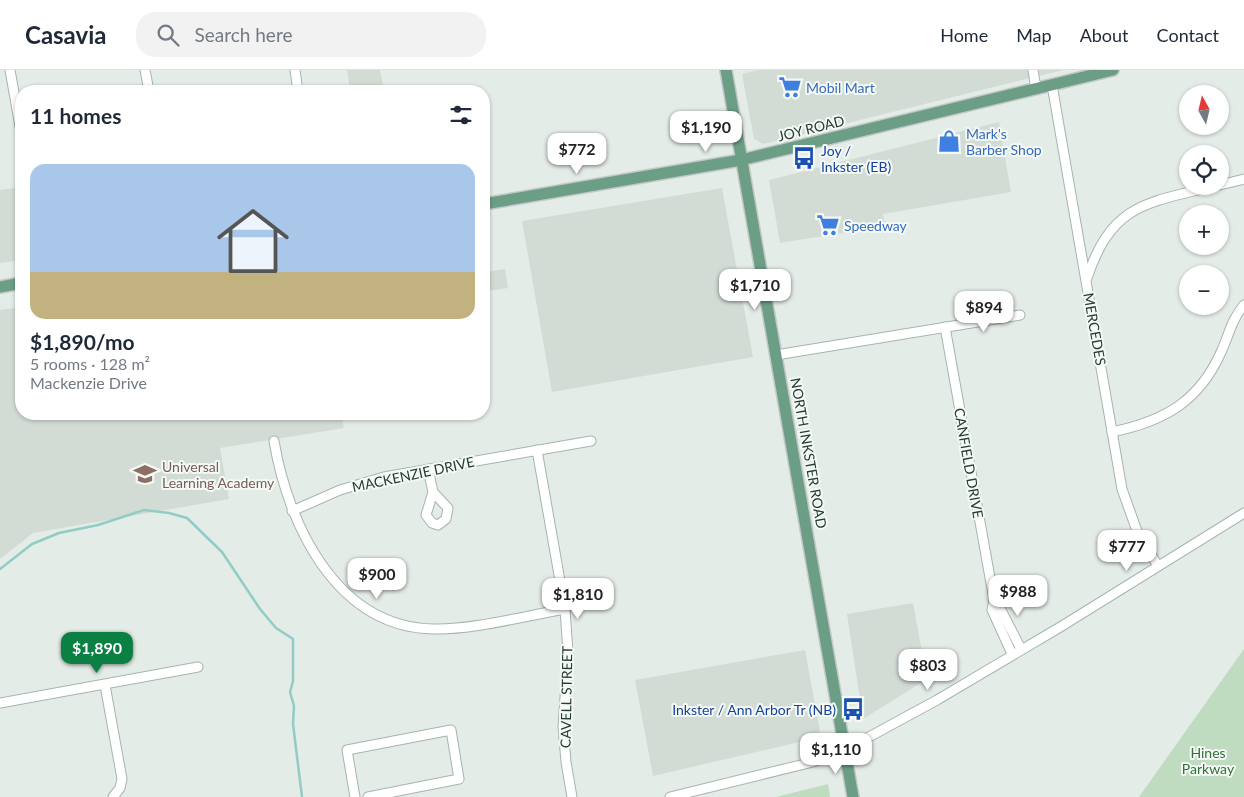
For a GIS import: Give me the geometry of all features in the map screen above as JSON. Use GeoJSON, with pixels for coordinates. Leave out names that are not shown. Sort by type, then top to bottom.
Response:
{"type":"FeatureCollection","features":[{"type":"Feature","properties":{"kind":"main road","name":"NORTH INKSTER ROAD"},"geometry":{"type":"LineString","coordinates":[[726,70],[853,797]]}},
{"type":"Feature","properties":{"kind":"main road","name":"JOY ROAD"},"geometry":{"type":"LineString","coordinates":[[490,203],[742,160],[1112,70]]}},
{"type":"Feature","properties":{"kind":"main road"},"geometry":{"type":"LineString","coordinates":[[0,287],[15,284]]}},
{"type":"Feature","properties":{"kind":"street"},"geometry":{"type":"LineString","coordinates":[[10,70],[15,98]]}},
{"type":"Feature","properties":{"kind":"street"},"geometry":{"type":"LineString","coordinates":[[145,70],[148,85]]}},
{"type":"Feature","properties":{"kind":"street"},"geometry":{"type":"LineString","coordinates":[[294,70],[297,85]]}},
{"type":"Feature","properties":{"kind":"street"},"geometry":{"type":"LineString","coordinates":[[1032,70],[1036,89]]}},
{"type":"Feature","properties":{"kind":"street","name":"MERCEDES"},"geometry":{"type":"LineString","coordinates":[[1052,85],[1112,432],[1128,509],[1136,532],[1158,566]]}},
{"type":"Feature","properties":{"kind":"street"},"geometry":{"type":"LineString","coordinates":[[1229,183],[1244,179]]}},
{"type":"Feature","properties":{"kind":"street"},"geometry":{"type":"LineString","coordinates":[[1086,280],[1104,238],[1112,227],[1131,212],[1155,201],[1179,195]]}},
{"type":"Feature","properties":{"kind":"street"},"geometry":{"type":"LineString","coordinates":[[1112,432],[1156,420],[1191,397],[1215,366],[1232,324],[1244,305]]}},
{"type":"Feature","properties":{"kind":"street"},"geometry":{"type":"LineString","coordinates":[[776,355],[1020,315]]}},
{"type":"Feature","properties":{"kind":"street","name":"CANFIELD DRIVE"},"geometry":{"type":"LineString","coordinates":[[945,327],[994,600],[992,610],[1012,654]]}},
{"type":"Feature","properties":{"kind":"street"},"geometry":{"type":"LineString","coordinates":[[274,441],[280,476],[292,512],[310,546],[337,583],[363,606],[396,623],[418,628],[448,629],[565,609]]}},
{"type":"Feature","properties":{"kind":"street","name":"MACKENZIE DRIVE"},"geometry":{"type":"LineString","coordinates":[[292,512],[323,496],[356,484],[428,469],[591,441]]}},
{"type":"Feature","properties":{"kind":"street","name":"CAVELL STREET"},"geometry":{"type":"LineString","coordinates":[[538,450],[565,609],[568,653],[563,727],[572,797]]}},
{"type":"Feature","properties":{"kind":"street"},"geometry":{"type":"LineString","coordinates":[[428,469],[433,492]]}},
{"type":"Feature","properties":{"kind":"street"},"geometry":{"type":"LineString","coordinates":[[670,797],[813,762],[845,750],[1021,649],[1244,513]]}},
{"type":"Feature","properties":{"kind":"street","name":"CANFIELD DRIVE"},"geometry":{"type":"LineString","coordinates":[[994,600],[1021,649]]}},
{"type":"Feature","properties":{"kind":"street"},"geometry":{"type":"LineString","coordinates":[[0,703],[198,667]]}},
{"type":"Feature","properties":{"kind":"street"},"geometry":{"type":"LineString","coordinates":[[105,685],[122,779],[120,788],[113,797]]}},
{"type":"Feature","properties":{"kind":"street"},"geometry":{"type":"LineString","coordinates":[[355,797],[347,750],[451,730],[460,779],[425,786],[412,793],[368,797]]}},
{"type":"Feature","properties":{"kind":"street"},"geometry":{"type":"LineString","coordinates":[[425,786],[426,797]]}},
{"type":"Feature","properties":{"kind":"shaded area"},"geometry":{"type":"Polygon","coordinates":[[[347,70],[380,70],[383,85],[349,85],[347,70]]]}},
{"type":"Feature","properties":{"kind":"shaded area"},"geometry":{"type":"Polygon","coordinates":[[[757,70],[1063,70],[763,144],[754,139],[742,74],[757,70]]]}},
{"type":"Feature","properties":{"kind":"shaded area"},"geometry":{"type":"Polygon","coordinates":[[[999,122],[1011,192],[883,214],[885,226],[780,243],[769,180],[999,122]]]}},
{"type":"Feature","properties":{"kind":"shaded area"},"geometry":{"type":"Polygon","coordinates":[[[15,188],[15,261],[0,263],[0,190],[15,188]]]}},
{"type":"Feature","properties":{"kind":"shaded area"},"geometry":{"type":"Polygon","coordinates":[[[722,188],[753,357],[552,392],[522,221],[722,188]]]}},
{"type":"Feature","properties":{"kind":"shaded area"},"geometry":{"type":"Polygon","coordinates":[[[505,269],[508,288],[490,291],[490,271],[505,269]]]}},
{"type":"Feature","properties":{"kind":"shaded area","name":"Universal Learning Academy"},"geometry":{"type":"Polygon","coordinates":[[[15,308],[15,420],[342,420],[344,428],[220,448],[229,499],[33,533],[0,559],[0,310],[15,308]]]}},
{"type":"Feature","properties":{"kind":"shaded area"},"geometry":{"type":"Polygon","coordinates":[[[913,603],[927,679],[863,719],[847,614],[913,603]]]}},
{"type":"Feature","properties":{"kind":"shaded area"},"geometry":{"type":"Polygon","coordinates":[[[805,650],[821,737],[653,776],[635,680],[805,650]]]}},
{"type":"Feature","properties":{"kind":"green space","name":"Hines Parkway"},"geometry":{"type":"Polygon","coordinates":[[[1244,649],[1244,797],[1139,797],[1244,649]]]}},
{"type":"Feature","properties":{"kind":"green space"},"geometry":{"type":"Polygon","coordinates":[[[828,784],[830,797],[776,797],[828,784]]]}},
{"type":"Feature","properties":{"kind":"waterway"},"geometry":{"type":"LineString","coordinates":[[0,569],[32,544],[59,533],[98,525],[144,510],[169,513],[187,518],[222,552],[260,609],[276,628],[293,639],[293,681],[290,692],[294,706],[293,724],[302,797]]}},
{"type":"Feature","properties":{"kind":"place","name":"Mobil Mart"},"geometry":{"type":"Point","coordinates":[790,87]}},
{"type":"Feature","properties":{"kind":"place","name":"Mark's Barber Shop"},"geometry":{"type":"Point","coordinates":[949,141]}},
{"type":"Feature","properties":{"kind":"place","name":"Joy / Inkster (EB)"},"geometry":{"type":"Point","coordinates":[804,158]}},
{"type":"Feature","properties":{"kind":"place","name":"Speedway"},"geometry":{"type":"Point","coordinates":[828,225]}},
{"type":"Feature","properties":{"kind":"place","name":"Universal Learning Academy"},"geometry":{"type":"Point","coordinates":[145,474]}},
{"type":"Feature","properties":{"kind":"place","name":"Inkster / Ann Arbor Tr (NB)"},"geometry":{"type":"Point","coordinates":[853,709]}}]}
